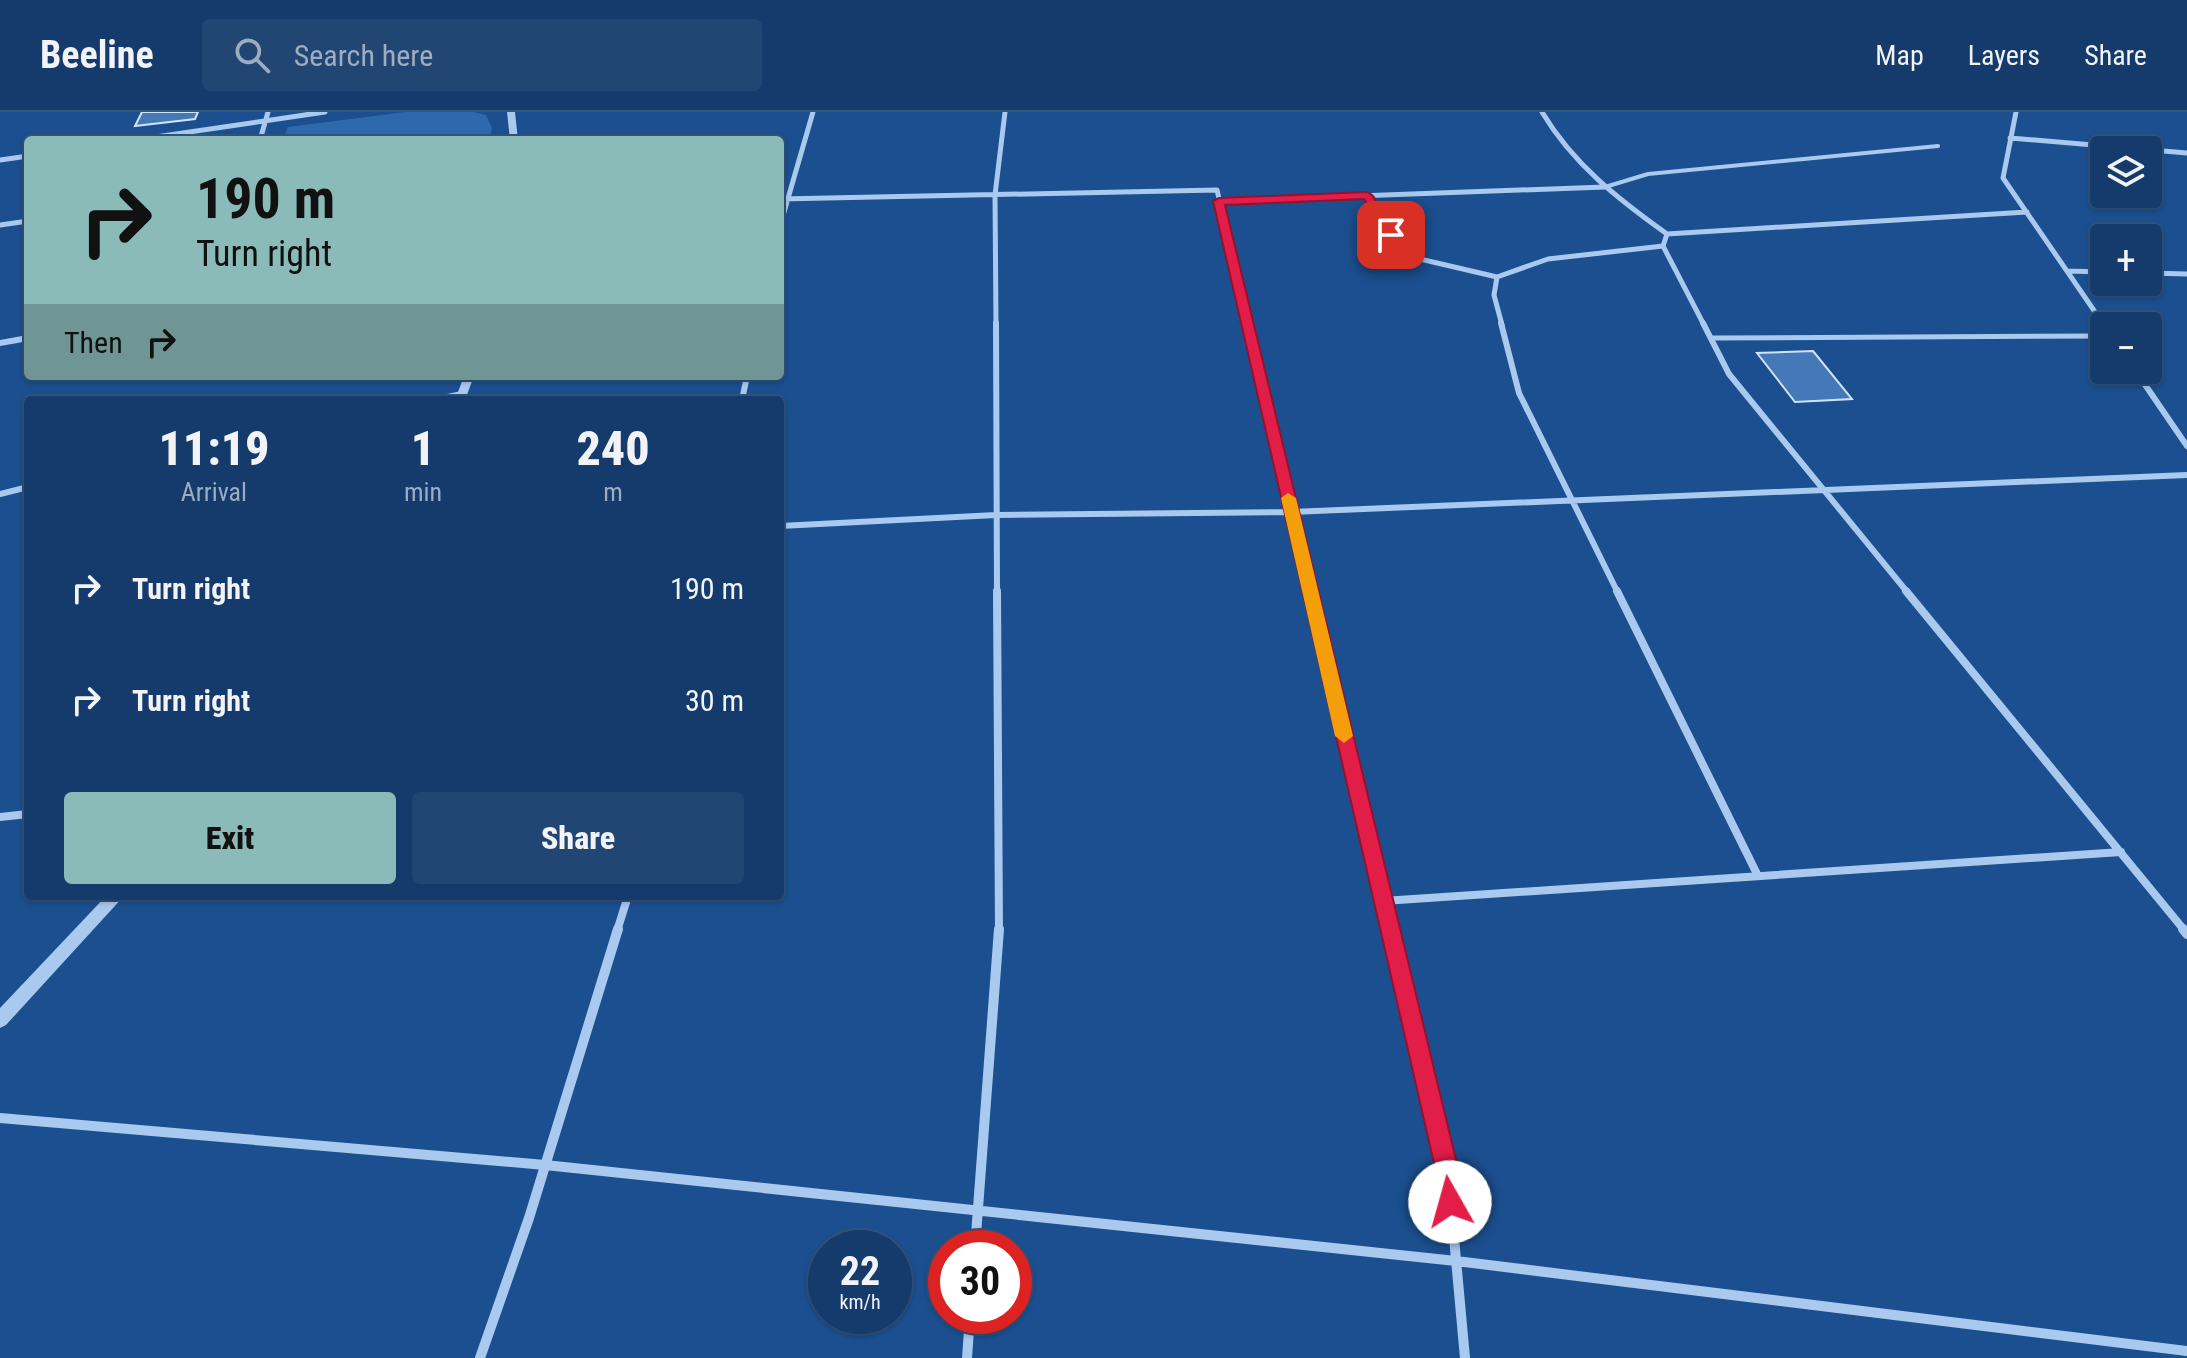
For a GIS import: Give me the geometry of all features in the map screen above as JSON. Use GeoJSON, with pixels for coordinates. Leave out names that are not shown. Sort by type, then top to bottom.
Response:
{"type":"FeatureCollection","features":[{"type":"Feature","properties":{"kind":"street"},"geometry":{"type":"LineString","coordinates":[[261,136],[268,112]]}},
{"type":"Feature","properties":{"kind":"street"},"geometry":{"type":"LineString","coordinates":[[163,136],[325,112]]}},
{"type":"Feature","properties":{"kind":"street"},"geometry":{"type":"LineString","coordinates":[[511,112],[514,136]]}},
{"type":"Feature","properties":{"kind":"street"},"geometry":{"type":"LineString","coordinates":[[784,196],[813,112]]}},
{"type":"Feature","properties":{"kind":"street"},"geometry":{"type":"LineString","coordinates":[[976,1230],[999,927],[995,195],[1005,112]]}},
{"type":"Feature","properties":{"kind":"street"},"geometry":{"type":"LineString","coordinates":[[1542,112],[1574,156],[1605,187],[1667,234],[2027,212]]}},
{"type":"Feature","properties":{"kind":"street"},"geometry":{"type":"LineString","coordinates":[[2016,112],[2003,178],[2095,312]]}},
{"type":"Feature","properties":{"kind":"street"},"geometry":{"type":"LineString","coordinates":[[2010,138],[2187,153]]}},
{"type":"Feature","properties":{"kind":"street"},"geometry":{"type":"LineString","coordinates":[[0,160],[24,157]]}},
{"type":"Feature","properties":{"kind":"street"},"geometry":{"type":"LineString","coordinates":[[1219,201],[1605,187]]}},
{"type":"Feature","properties":{"kind":"street"},"geometry":{"type":"LineString","coordinates":[[784,199],[1217,190],[1448,1172],[1465,1358]]}},
{"type":"Feature","properties":{"kind":"street"},"geometry":{"type":"LineString","coordinates":[[1368,196],[1403,255],[1497,277],[1548,259],[1663,246]]}},
{"type":"Feature","properties":{"kind":"street"},"geometry":{"type":"LineString","coordinates":[[0,225],[24,222]]}},
{"type":"Feature","properties":{"kind":"street"},"geometry":{"type":"LineString","coordinates":[[1667,234],[1663,246],[1729,374],[2187,934]]}},
{"type":"Feature","properties":{"kind":"street"},"geometry":{"type":"LineString","coordinates":[[2067,271],[2090,272]]}},
{"type":"Feature","properties":{"kind":"street"},"geometry":{"type":"LineString","coordinates":[[2162,273],[2187,274]]}},
{"type":"Feature","properties":{"kind":"street"},"geometry":{"type":"LineString","coordinates":[[1497,277],[1494,295],[1519,393],[1757,874]]}},
{"type":"Feature","properties":{"kind":"street"},"geometry":{"type":"LineString","coordinates":[[0,343],[24,339]]}},
{"type":"Feature","properties":{"kind":"street"},"geometry":{"type":"LineString","coordinates":[[2145,384],[2187,446]]}},
{"type":"Feature","properties":{"kind":"street"},"geometry":{"type":"LineString","coordinates":[[784,526],[996,515],[1291,512],[1571,498],[2187,475]]}},
{"type":"Feature","properties":{"kind":"street"},"geometry":{"type":"LineString","coordinates":[[0,494],[24,488]]}},
{"type":"Feature","properties":{"kind":"street"},"geometry":{"type":"LineString","coordinates":[[0,817],[24,814]]}},
{"type":"Feature","properties":{"kind":"street"},"geometry":{"type":"LineString","coordinates":[[1383,901],[2121,852]]}},
{"type":"Feature","properties":{"kind":"street"},"geometry":{"type":"LineString","coordinates":[[0,1020],[112,900]]}},
{"type":"Feature","properties":{"kind":"street"},"geometry":{"type":"LineString","coordinates":[[480,1358],[545,1165],[627,900]]}},
{"type":"Feature","properties":{"kind":"street"},"geometry":{"type":"LineString","coordinates":[[0,1118],[545,1165],[1456,1261],[2187,1351]]}},
{"type":"Feature","properties":{"kind":"street"},"geometry":{"type":"LineString","coordinates":[[967,1358],[969,1334]]}},
{"type":"Feature","properties":{"kind":"lane"},"geometry":{"type":"LineString","coordinates":[[1605,187],[1648,174],[1938,146]]}},
{"type":"Feature","properties":{"kind":"lane"},"geometry":{"type":"LineString","coordinates":[[1711,338],[2090,336]]}},
{"type":"Feature","properties":{"kind":"shaded area"},"geometry":{"type":"Polygon","coordinates":[[[405,112],[473,112],[486,115],[492,128],[490,136],[285,136],[288,127],[405,112]]]}},
{"type":"Feature","properties":{"kind":"building"},"geometry":{"type":"Polygon","coordinates":[[[142,112],[198,112],[195,119],[135,126],[142,112]]]}},
{"type":"Feature","properties":{"kind":"building"},"geometry":{"type":"Polygon","coordinates":[[[1813,351],[1852,399],[1795,402],[1757,353],[1813,351]]]}},
{"type":"Feature","properties":{"kind":"slow traffic"},"geometry":{"type":"LineString","coordinates":[[1288,498],[1344,736]]}},
{"type":"Feature","properties":{"kind":"route"},"geometry":{"type":"LineString","coordinates":[[1391,235],[1368,196],[1219,201],[1448,1172],[1450,1202]]}}]}
